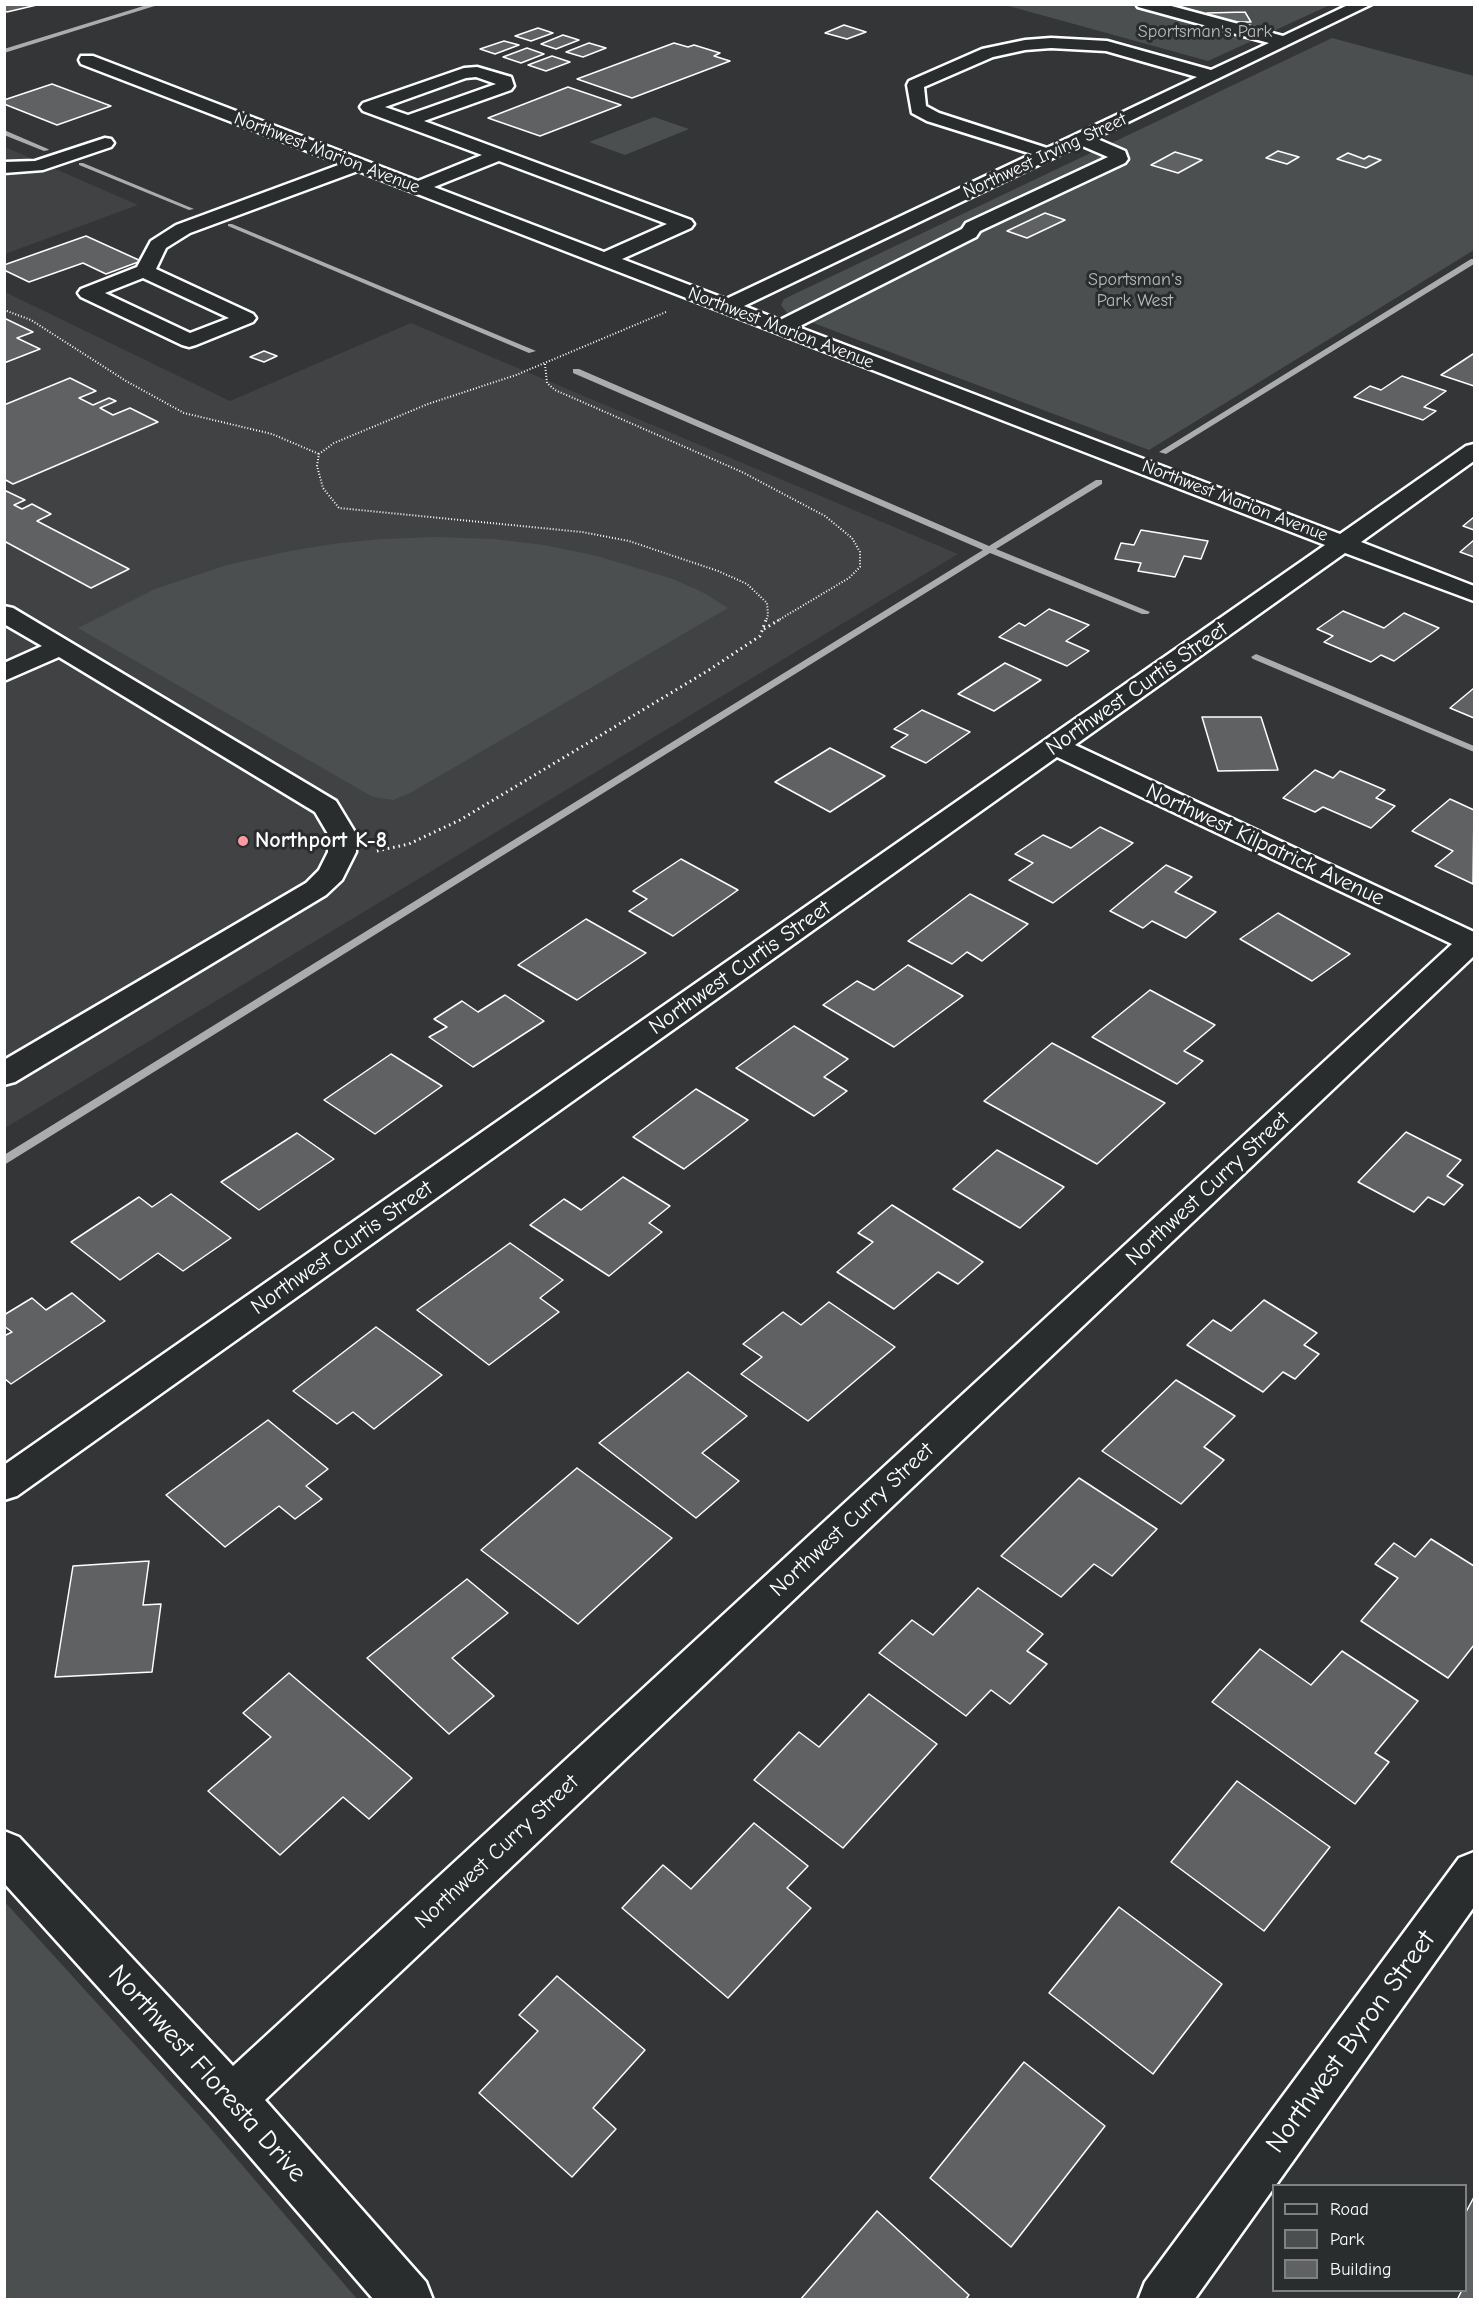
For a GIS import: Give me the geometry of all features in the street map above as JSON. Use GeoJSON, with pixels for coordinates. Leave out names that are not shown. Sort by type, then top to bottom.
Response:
{"type":"FeatureCollection","features":[{"type":"Feature","properties":{"kind":"street"},"geometry":{"type":"LineString","coordinates":[[1144,4],[1285,42]]}},
{"type":"Feature","properties":{"kind":"street","name":"Northwest Irving Street"},"geometry":{"type":"LineString","coordinates":[[725,307],[1364,4]]}},
{"type":"Feature","properties":{"kind":"street"},"geometry":{"type":"LineString","coordinates":[[1049,154],[918,109],[915,85],[988,53],[1025,45],[1051,43],[1107,46],[1213,76]]}},
{"type":"Feature","properties":{"kind":"street","name":"Northwest Marion Avenue"},"geometry":{"type":"LineString","coordinates":[[87,60],[1474,594]]}},
{"type":"Feature","properties":{"kind":"street"},"geometry":{"type":"LineString","coordinates":[[409,122],[505,86],[505,81],[477,72],[464,73],[369,107],[409,122],[499,155],[684,225],[603,260]]}},
{"type":"Feature","properties":{"kind":"street"},"geometry":{"type":"LineString","coordinates":[[779,327],[969,233],[973,227],[1119,159],[1119,155],[1081,139]]}},
{"type":"Feature","properties":{"kind":"street"},"geometry":{"type":"LineString","coordinates":[[4,168],[37,166],[105,143]]}},
{"type":"Feature","properties":{"kind":"street"},"geometry":{"type":"LineString","coordinates":[[416,188],[499,155]]}},
{"type":"Feature","properties":{"kind":"street"},"geometry":{"type":"LineString","coordinates":[[144,271],[246,318],[189,341],[88,293],[144,271],[152,262],[158,245],[183,229],[356,165]]}},
{"type":"Feature","properties":{"kind":"street","name":"Northwest Curtis Street"},"geometry":{"type":"LineString","coordinates":[[4,1485],[1474,451]]}},
{"type":"Feature","properties":{"kind":"street"},"geometry":{"type":"LineString","coordinates":[[4,613],[326,807],[342,834],[342,852],[332,874],[316,889],[4,1074]]}},
{"type":"Feature","properties":{"kind":"street"},"geometry":{"type":"LineString","coordinates":[[4,673],[61,647]]}},
{"type":"Feature","properties":{"kind":"street","name":"Northwest Kilpatrick Avenue"},"geometry":{"type":"LineString","coordinates":[[1055,746],[1474,943]]}},
{"type":"Feature","properties":{"kind":"street","name":"Northwest Curry Street"},"geometry":{"type":"LineString","coordinates":[[232,2099],[1474,943]]}},
{"type":"Feature","properties":{"kind":"street","name":"Northwest Floresta Drive"},"geometry":{"type":"LineString","coordinates":[[4,1851],[232,2099],[408,2300]]}},
{"type":"Feature","properties":{"kind":"street","name":"Northwest Byron Street"},"geometry":{"type":"LineString","coordinates":[[1163,2300],[1474,1872]]}},
{"type":"Feature","properties":{"kind":"path"},"geometry":{"type":"LineString","coordinates":[[342,852],[379,851],[409,844],[460,820],[710,670],[760,636],[768,615],[767,603],[747,584],[718,571],[629,541],[582,532],[339,508],[323,488],[317,466],[319,454],[334,443],[428,404],[545,364],[699,297]]}},
{"type":"Feature","properties":{"kind":"path"},"geometry":{"type":"LineString","coordinates":[[4,310],[31,320],[126,381],[184,413],[272,434],[319,454]]}},
{"type":"Feature","properties":{"kind":"path"},"geometry":{"type":"LineString","coordinates":[[545,364],[547,383],[555,390],[742,472],[825,516],[852,538],[860,552],[860,567],[849,578],[762,630]]}},
{"type":"Feature","properties":{"kind":"shaded area"},"geometry":{"type":"Polygon","coordinates":[[[5,147],[138,205],[5,254],[5,147]]]}},
{"type":"Feature","properties":{"kind":"shaded area","name":"Northport K-8"},"geometry":{"type":"Polygon","coordinates":[[[5,292],[230,401],[411,323],[958,554],[5,1128],[5,292]]]}},
{"type":"Feature","properties":{"kind":"green space","name":"Sportsman's Park"},"geometry":{"type":"Polygon","coordinates":[[[1005,5],[1330,5],[1208,61],[1005,5]]]}},
{"type":"Feature","properties":{"kind":"green space","name":"Sportsman's Park West"},"geometry":{"type":"Polygon","coordinates":[[[1332,38],[1474,76],[1474,250],[1149,450],[787,313],[781,305],[784,299],[1332,38]]]}},
{"type":"Feature","properties":{"kind":"green space"},"geometry":{"type":"Polygon","coordinates":[[[654,117],[689,129],[625,155],[589,142],[654,117]]]}},
{"type":"Feature","properties":{"kind":"green space"},"geometry":{"type":"Polygon","coordinates":[[[435,537],[494,539],[544,545],[597,556],[673,579],[704,593],[728,608],[410,793],[393,800],[373,797],[78,628],[155,589],[227,565],[332,544],[435,537]]]}},
{"type":"Feature","properties":{"kind":"green space"},"geometry":{"type":"Polygon","coordinates":[[[4,1901],[206,2123],[357,2299],[5,2299],[4,1901]]]}},
{"type":"Feature","properties":{"kind":"building"},"geometry":{"type":"Polygon","coordinates":[[[4,4],[41,4],[7,12],[4,10],[4,4]]]}},
{"type":"Feature","properties":{"kind":"building"},"geometry":{"type":"Polygon","coordinates":[[[1245,12],[1251,22],[1213,22],[1207,13],[1245,12]]]}},
{"type":"Feature","properties":{"kind":"building"},"geometry":{"type":"Polygon","coordinates":[[[844,25],[866,32],[847,39],[825,33],[844,25]]]}},
{"type":"Feature","properties":{"kind":"building"},"geometry":{"type":"Polygon","coordinates":[[[538,28],[553,33],[531,41],[515,36],[538,28]]]}},
{"type":"Feature","properties":{"kind":"building"},"geometry":{"type":"Polygon","coordinates":[[[563,35],[579,40],[556,49],[541,44],[563,35]]]}},
{"type":"Feature","properties":{"kind":"building"},"geometry":{"type":"Polygon","coordinates":[[[504,41],[519,45],[495,54],[480,49],[504,41]]]}},
{"type":"Feature","properties":{"kind":"building"},"geometry":{"type":"Polygon","coordinates":[[[589,43],[606,48],[583,57],[566,52],[589,43]]]}},
{"type":"Feature","properties":{"kind":"building"},"geometry":{"type":"Polygon","coordinates":[[[674,43],[688,47],[694,45],[720,53],[714,56],[730,61],[632,98],[577,79],[674,43]]]}},
{"type":"Feature","properties":{"kind":"building"},"geometry":{"type":"Polygon","coordinates":[[[527,48],[544,54],[521,63],[503,57],[527,48]]]}},
{"type":"Feature","properties":{"kind":"building"},"geometry":{"type":"Polygon","coordinates":[[[552,56],[570,62],[546,71],[528,65],[552,56]]]}},
{"type":"Feature","properties":{"kind":"building"},"geometry":{"type":"Polygon","coordinates":[[[52,84],[111,106],[57,125],[4,104],[4,100],[52,84]]]}},
{"type":"Feature","properties":{"kind":"building"},"geometry":{"type":"Polygon","coordinates":[[[568,87],[621,105],[540,136],[488,118],[568,87]]]}},
{"type":"Feature","properties":{"kind":"building"},"geometry":{"type":"Polygon","coordinates":[[[1278,151],[1299,157],[1287,164],[1266,158],[1278,151]]]}},
{"type":"Feature","properties":{"kind":"building"},"geometry":{"type":"Polygon","coordinates":[[[1175,152],[1202,160],[1178,173],[1151,165],[1175,152]]]}},
{"type":"Feature","properties":{"kind":"building"},"geometry":{"type":"Polygon","coordinates":[[[1348,153],[1364,159],[1369,156],[1381,160],[1366,168],[1337,159],[1348,153]]]}},
{"type":"Feature","properties":{"kind":"building"},"geometry":{"type":"Polygon","coordinates":[[[1045,213],[1065,220],[1027,238],[1007,231],[1045,213]]]}},
{"type":"Feature","properties":{"kind":"building"},"geometry":{"type":"Polygon","coordinates":[[[86,236],[141,261],[106,274],[83,263],[29,282],[4,270],[4,265],[86,236]]]}},
{"type":"Feature","properties":{"kind":"building"},"geometry":{"type":"Polygon","coordinates":[[[4,318],[33,332],[17,338],[40,349],[4,363],[4,318]]]}},
{"type":"Feature","properties":{"kind":"building"},"geometry":{"type":"Polygon","coordinates":[[[264,351],[277,356],[264,362],[250,357],[264,351]]]}},
{"type":"Feature","properties":{"kind":"building"},"geometry":{"type":"Polygon","coordinates":[[[1473,354],[1474,386],[1441,375],[1473,354]]]}},
{"type":"Feature","properties":{"kind":"building"},"geometry":{"type":"Polygon","coordinates":[[[1402,376],[1446,391],[1424,407],[1436,411],[1423,420],[1354,397],[1370,386],[1381,390],[1402,376]]]}},
{"type":"Feature","properties":{"kind":"building"},"geometry":{"type":"Polygon","coordinates":[[[70,378],[96,391],[79,398],[93,405],[109,398],[116,401],[100,408],[113,415],[130,408],[158,422],[13,484],[4,479],[4,405],[70,378]]]}},
{"type":"Feature","properties":{"kind":"building"},"geometry":{"type":"Polygon","coordinates":[[[4,490],[25,500],[14,505],[22,509],[32,504],[51,514],[37,521],[129,569],[91,588],[4,541],[4,490]]]}},
{"type":"Feature","properties":{"kind":"building"},"geometry":{"type":"Polygon","coordinates":[[[1474,517],[1474,530],[1463,526],[1474,517]]]}},
{"type":"Feature","properties":{"kind":"building"},"geometry":{"type":"Polygon","coordinates":[[[1141,530],[1208,541],[1201,559],[1184,556],[1175,577],[1138,571],[1141,563],[1115,559],[1121,543],[1134,545],[1141,530]]]}},
{"type":"Feature","properties":{"kind":"building"},"geometry":{"type":"Polygon","coordinates":[[[1474,540],[1474,557],[1460,552],[1474,540]]]}},
{"type":"Feature","properties":{"kind":"building"},"geometry":{"type":"Polygon","coordinates":[[[1049,609],[1089,625],[1066,641],[1089,651],[1067,666],[999,637],[1019,623],[1025,626],[1049,609]]]}},
{"type":"Feature","properties":{"kind":"building"},"geometry":{"type":"Polygon","coordinates":[[[1343,611],[1384,628],[1404,613],[1439,628],[1394,661],[1381,655],[1371,662],[1324,642],[1333,636],[1317,629],[1343,611]]]}},
{"type":"Feature","properties":{"kind":"building"},"geometry":{"type":"Polygon","coordinates":[[[1005,663],[1041,680],[994,711],[958,694],[1005,663]]]}},
{"type":"Feature","properties":{"kind":"building"},"geometry":{"type":"Polygon","coordinates":[[[1474,688],[1474,718],[1450,708],[1474,688]]]}},
{"type":"Feature","properties":{"kind":"building"},"geometry":{"type":"Polygon","coordinates":[[[922,710],[970,732],[926,763],[891,747],[908,735],[894,729],[922,710]]]}},
{"type":"Feature","properties":{"kind":"building"},"geometry":{"type":"Polygon","coordinates":[[[1202,717],[1261,717],[1278,770],[1218,771],[1202,717]]]}},
{"type":"Feature","properties":{"kind":"building"},"geometry":{"type":"Polygon","coordinates":[[[830,748],[885,776],[830,812],[775,782],[830,748]]]}},
{"type":"Feature","properties":{"kind":"building"},"geometry":{"type":"Polygon","coordinates":[[[1315,770],[1333,778],[1340,771],[1385,790],[1376,798],[1395,806],[1371,828],[1323,807],[1315,812],[1283,798],[1315,770]]]}},
{"type":"Feature","properties":{"kind":"building"},"geometry":{"type":"Polygon","coordinates":[[[1450,799],[1474,810],[1473,884],[1435,866],[1453,851],[1412,831],[1450,799]]]}},
{"type":"Feature","properties":{"kind":"building"},"geometry":{"type":"Polygon","coordinates":[[[1100,827],[1133,843],[1053,903],[1009,880],[1033,863],[1015,854],[1043,835],[1071,848],[1100,827]]]}},
{"type":"Feature","properties":{"kind":"building"},"geometry":{"type":"Polygon","coordinates":[[[681,859],[738,890],[673,936],[629,911],[647,899],[633,891],[681,859]]]}},
{"type":"Feature","properties":{"kind":"building"},"geometry":{"type":"Polygon","coordinates":[[[1166,865],[1192,877],[1175,892],[1216,912],[1186,938],[1152,921],[1143,928],[1110,911],[1166,865]]]}},
{"type":"Feature","properties":{"kind":"building"},"geometry":{"type":"Polygon","coordinates":[[[970,894],[1028,924],[982,961],[967,952],[952,964],[908,941],[970,894]]]}},
{"type":"Feature","properties":{"kind":"building"},"geometry":{"type":"Polygon","coordinates":[[[1278,913],[1350,954],[1312,981],[1240,939],[1278,913]]]}},
{"type":"Feature","properties":{"kind":"building"},"geometry":{"type":"Polygon","coordinates":[[[586,919],[646,953],[577,1000],[518,965],[586,919]]]}},
{"type":"Feature","properties":{"kind":"building"},"geometry":{"type":"Polygon","coordinates":[[[908,965],[963,996],[894,1047],[823,1005],[857,981],[874,990],[908,965]]]}},
{"type":"Feature","properties":{"kind":"building"},"geometry":{"type":"Polygon","coordinates":[[[1150,990],[1215,1025],[1184,1051],[1203,1061],[1177,1084],[1092,1037],[1150,990]]]}},
{"type":"Feature","properties":{"kind":"building"},"geometry":{"type":"Polygon","coordinates":[[[505,995],[544,1021],[473,1067],[429,1037],[447,1027],[434,1019],[462,1001],[478,1012],[505,995]]]}},
{"type":"Feature","properties":{"kind":"building"},"geometry":{"type":"Polygon","coordinates":[[[794,1026],[848,1059],[824,1077],[847,1091],[814,1116],[736,1068],[794,1026]]]}},
{"type":"Feature","properties":{"kind":"building"},"geometry":{"type":"Polygon","coordinates":[[[1052,1043],[1165,1103],[1097,1164],[984,1101],[1052,1043]]]}},
{"type":"Feature","properties":{"kind":"building"},"geometry":{"type":"Polygon","coordinates":[[[391,1054],[442,1086],[375,1134],[324,1100],[391,1054]]]}},
{"type":"Feature","properties":{"kind":"building"},"geometry":{"type":"Polygon","coordinates":[[[696,1089],[748,1120],[684,1169],[633,1137],[696,1089]]]}},
{"type":"Feature","properties":{"kind":"building"},"geometry":{"type":"Polygon","coordinates":[[[1406,1132],[1461,1160],[1447,1176],[1463,1185],[1444,1205],[1428,1197],[1414,1212],[1358,1182],[1406,1132]]]}},
{"type":"Feature","properties":{"kind":"building"},"geometry":{"type":"Polygon","coordinates":[[[297,1133],[334,1159],[259,1210],[221,1182],[297,1133]]]}},
{"type":"Feature","properties":{"kind":"building"},"geometry":{"type":"Polygon","coordinates":[[[997,1150],[1064,1187],[1020,1228],[953,1189],[997,1150]]]}},
{"type":"Feature","properties":{"kind":"building"},"geometry":{"type":"Polygon","coordinates":[[[623,1177],[670,1206],[649,1223],[662,1232],[609,1276],[530,1225],[564,1199],[581,1210],[623,1177]]]}},
{"type":"Feature","properties":{"kind":"building"},"geometry":{"type":"Polygon","coordinates":[[[171,1194],[231,1238],[183,1271],[158,1253],[120,1280],[71,1242],[139,1197],[152,1207],[171,1194]]]}},
{"type":"Feature","properties":{"kind":"building"},"geometry":{"type":"Polygon","coordinates":[[[892,1205],[983,1262],[958,1284],[938,1272],[894,1309],[837,1272],[873,1242],[858,1233],[892,1205]]]}},
{"type":"Feature","properties":{"kind":"building"},"geometry":{"type":"Polygon","coordinates":[[[510,1243],[563,1280],[540,1298],[559,1312],[489,1365],[417,1310],[510,1243]]]}},
{"type":"Feature","properties":{"kind":"building"},"geometry":{"type":"Polygon","coordinates":[[[72,1293],[105,1321],[11,1384],[4,1378],[4,1336],[12,1332],[4,1326],[4,1315],[32,1298],[46,1310],[72,1293]]]}},
{"type":"Feature","properties":{"kind":"building"},"geometry":{"type":"Polygon","coordinates":[[[1264,1300],[1317,1333],[1304,1345],[1319,1354],[1295,1379],[1283,1372],[1263,1392],[1187,1345],[1213,1320],[1231,1331],[1264,1300]]]}},
{"type":"Feature","properties":{"kind":"building"},"geometry":{"type":"Polygon","coordinates":[[[829,1302],[895,1347],[808,1421],[741,1374],[762,1357],[743,1344],[783,1312],[801,1325],[829,1302]]]}},
{"type":"Feature","properties":{"kind":"building"},"geometry":{"type":"Polygon","coordinates":[[[376,1327],[442,1375],[374,1429],[353,1412],[337,1424],[293,1391],[376,1327]]]}},
{"type":"Feature","properties":{"kind":"building"},"geometry":{"type":"Polygon","coordinates":[[[688,1372],[747,1416],[702,1453],[739,1481],[696,1518],[599,1443],[688,1372]]]}},
{"type":"Feature","properties":{"kind":"building"},"geometry":{"type":"Polygon","coordinates":[[[1176,1380],[1235,1416],[1204,1447],[1224,1460],[1181,1504],[1102,1451],[1176,1380]]]}},
{"type":"Feature","properties":{"kind":"building"},"geometry":{"type":"Polygon","coordinates":[[[268,1420],[328,1469],[306,1486],[322,1499],[295,1519],[279,1506],[225,1547],[166,1495],[268,1420]]]}},
{"type":"Feature","properties":{"kind":"building"},"geometry":{"type":"Polygon","coordinates":[[[577,1468],[672,1538],[578,1624],[481,1550],[577,1468]]]}},
{"type":"Feature","properties":{"kind":"building"},"geometry":{"type":"Polygon","coordinates":[[[1079,1478],[1157,1529],[1112,1576],[1094,1564],[1061,1597],[1001,1556],[1079,1478]]]}},
{"type":"Feature","properties":{"kind":"building"},"geometry":{"type":"Polygon","coordinates":[[[1431,1539],[1474,1566],[1474,1645],[1448,1678],[1361,1621],[1398,1578],[1375,1564],[1394,1543],[1415,1557],[1431,1539]]]}},
{"type":"Feature","properties":{"kind":"building"},"geometry":{"type":"Polygon","coordinates":[[[149,1561],[143,1605],[161,1604],[152,1672],[55,1677],[73,1566],[149,1561]]]}},
{"type":"Feature","properties":{"kind":"building"},"geometry":{"type":"Polygon","coordinates":[[[467,1579],[508,1613],[452,1658],[494,1696],[449,1734],[367,1658],[467,1579]]]}},
{"type":"Feature","properties":{"kind":"building"},"geometry":{"type":"Polygon","coordinates":[[[978,1588],[1043,1634],[1027,1651],[1047,1664],[1010,1704],[991,1690],[966,1716],[879,1653],[912,1620],[933,1635],[978,1588]]]}},
{"type":"Feature","properties":{"kind":"building"},"geometry":{"type":"Polygon","coordinates":[[[1260,1649],[1311,1685],[1342,1651],[1418,1701],[1375,1753],[1389,1762],[1355,1804],[1212,1702],[1260,1649]]]}},
{"type":"Feature","properties":{"kind":"building"},"geometry":{"type":"Polygon","coordinates":[[[289,1673],[412,1778],[369,1819],[343,1797],[280,1855],[208,1791],[271,1737],[243,1713],[289,1673]]]}},
{"type":"Feature","properties":{"kind":"building"},"geometry":{"type":"Polygon","coordinates":[[[869,1694],[937,1744],[843,1848],[754,1780],[799,1732],[819,1747],[869,1694]]]}},
{"type":"Feature","properties":{"kind":"building"},"geometry":{"type":"Polygon","coordinates":[[[1237,1781],[1330,1847],[1264,1931],[1171,1862],[1237,1781]]]}},
{"type":"Feature","properties":{"kind":"building"},"geometry":{"type":"Polygon","coordinates":[[[754,1823],[808,1866],[787,1888],[811,1908],[728,1998],[622,1908],[663,1865],[691,1889],[754,1823]]]}},
{"type":"Feature","properties":{"kind":"building"},"geometry":{"type":"Polygon","coordinates":[[[1119,1907],[1222,1984],[1153,2074],[1049,1993],[1119,1907]]]}},
{"type":"Feature","properties":{"kind":"building"},"geometry":{"type":"Polygon","coordinates":[[[557,1976],[645,2050],[593,2108],[616,2129],[572,2177],[479,2093],[538,2031],[519,2015],[557,1976]]]}},
{"type":"Feature","properties":{"kind":"building"},"geometry":{"type":"Polygon","coordinates":[[[1024,2062],[1105,2126],[1011,2247],[930,2178],[1024,2062]]]}},
{"type":"Feature","properties":{"kind":"building"},"geometry":{"type":"Polygon","coordinates":[[[1474,2197],[1474,2300],[1457,2300],[1461,2292],[1467,2292],[1467,2210],[1474,2197]]]}},
{"type":"Feature","properties":{"kind":"building"},"geometry":{"type":"Polygon","coordinates":[[[877,2211],[969,2295],[965,2300],[800,2300],[877,2211]]]}},
{"type":"Feature","properties":{"kind":"waterway"},"geometry":{"type":"LineString","coordinates":[[4,51],[158,4]]}},
{"type":"Feature","properties":{"kind":"waterway"},"geometry":{"type":"LineString","coordinates":[[4,132],[46,150]]}},
{"type":"Feature","properties":{"kind":"waterway"},"geometry":{"type":"LineString","coordinates":[[81,164],[191,209]]}},
{"type":"Feature","properties":{"kind":"waterway"},"geometry":{"type":"LineString","coordinates":[[230,225],[532,351]]}},
{"type":"Feature","properties":{"kind":"waterway"},"geometry":{"type":"LineString","coordinates":[[1163,452],[1474,261]]}},
{"type":"Feature","properties":{"kind":"waterway"},"geometry":{"type":"LineString","coordinates":[[576,371],[990,550]]}},
{"type":"Feature","properties":{"kind":"waterway"},"geometry":{"type":"LineString","coordinates":[[990,550],[1099,482]]}},
{"type":"Feature","properties":{"kind":"waterway"},"geometry":{"type":"LineString","coordinates":[[4,1161],[990,550]]}},
{"type":"Feature","properties":{"kind":"waterway"},"geometry":{"type":"LineString","coordinates":[[990,550],[1145,612]]}},
{"type":"Feature","properties":{"kind":"waterway"},"geometry":{"type":"LineString","coordinates":[[1256,657],[1474,749]]}},
{"type":"Feature","properties":{"kind":"place","name":"Northport K-8"},"geometry":{"type":"Point","coordinates":[243,841]}}]}
